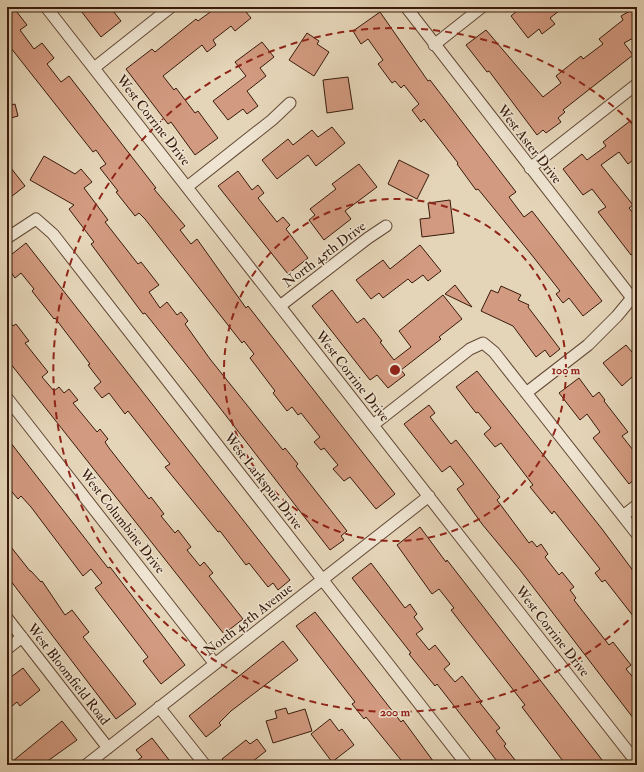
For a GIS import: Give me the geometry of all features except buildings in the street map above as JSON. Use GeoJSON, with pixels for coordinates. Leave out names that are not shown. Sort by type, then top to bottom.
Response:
{"type":"FeatureCollection","features":[{"type":"Feature","properties":{"kind":"street","name":"West Corrine Drive"},"geometry":{"type":"LineString","coordinates":[[46,7],[637,762]]}},
{"type":"Feature","properties":{"kind":"street"},"geometry":{"type":"LineString","coordinates":[[94,68],[171,7]]}},
{"type":"Feature","properties":{"kind":"street","name":"West Aster Drive"},"geometry":{"type":"LineString","coordinates":[[406,7],[530,168],[634,295]]}},
{"type":"Feature","properties":{"kind":"street"},"geometry":{"type":"LineString","coordinates":[[434,45],[482,7]]}},
{"type":"Feature","properties":{"kind":"street"},"geometry":{"type":"LineString","coordinates":[[530,168],[637,84]]}},
{"type":"Feature","properties":{"kind":"street"},"geometry":{"type":"LineString","coordinates":[[187,187],[290,104]]}},
{"type":"Feature","properties":{"kind":"street","name":"West Larkspur Drive"},"geometry":{"type":"LineString","coordinates":[[7,238],[36,219],[53,234],[466,765]]}},
{"type":"Feature","properties":{"kind":"street","name":"North 45th Drive"},"geometry":{"type":"LineString","coordinates":[[280,306],[368,238],[386,226]]}},
{"type":"Feature","properties":{"kind":"street"},"geometry":{"type":"LineString","coordinates":[[526,393],[588,345],[634,295]]}},
{"type":"Feature","properties":{"kind":"street"},"geometry":{"type":"LineString","coordinates":[[373,425],[470,349],[483,342],[494,352],[637,534]]}},
{"type":"Feature","properties":{"kind":"street","name":"West Columbine Drive"},"geometry":{"type":"LineString","coordinates":[[7,398],[215,664]]}},
{"type":"Feature","properties":{"kind":"street","name":"North 45th Avenue"},"geometry":{"type":"LineString","coordinates":[[86,765],[429,496]]}},
{"type":"Feature","properties":{"kind":"street"},"geometry":{"type":"LineString","coordinates":[[623,516],[637,505]]}},
{"type":"Feature","properties":{"kind":"street","name":"West Bloomfield Road"},"geometry":{"type":"LineString","coordinates":[[7,618],[108,748]]}},
{"type":"Feature","properties":{"kind":"street"},"geometry":{"type":"LineString","coordinates":[[7,649],[22,637]]}},
{"type":"Feature","properties":{"kind":"street"},"geometry":{"type":"LineString","coordinates":[[159,707],[205,765]]}}]}
